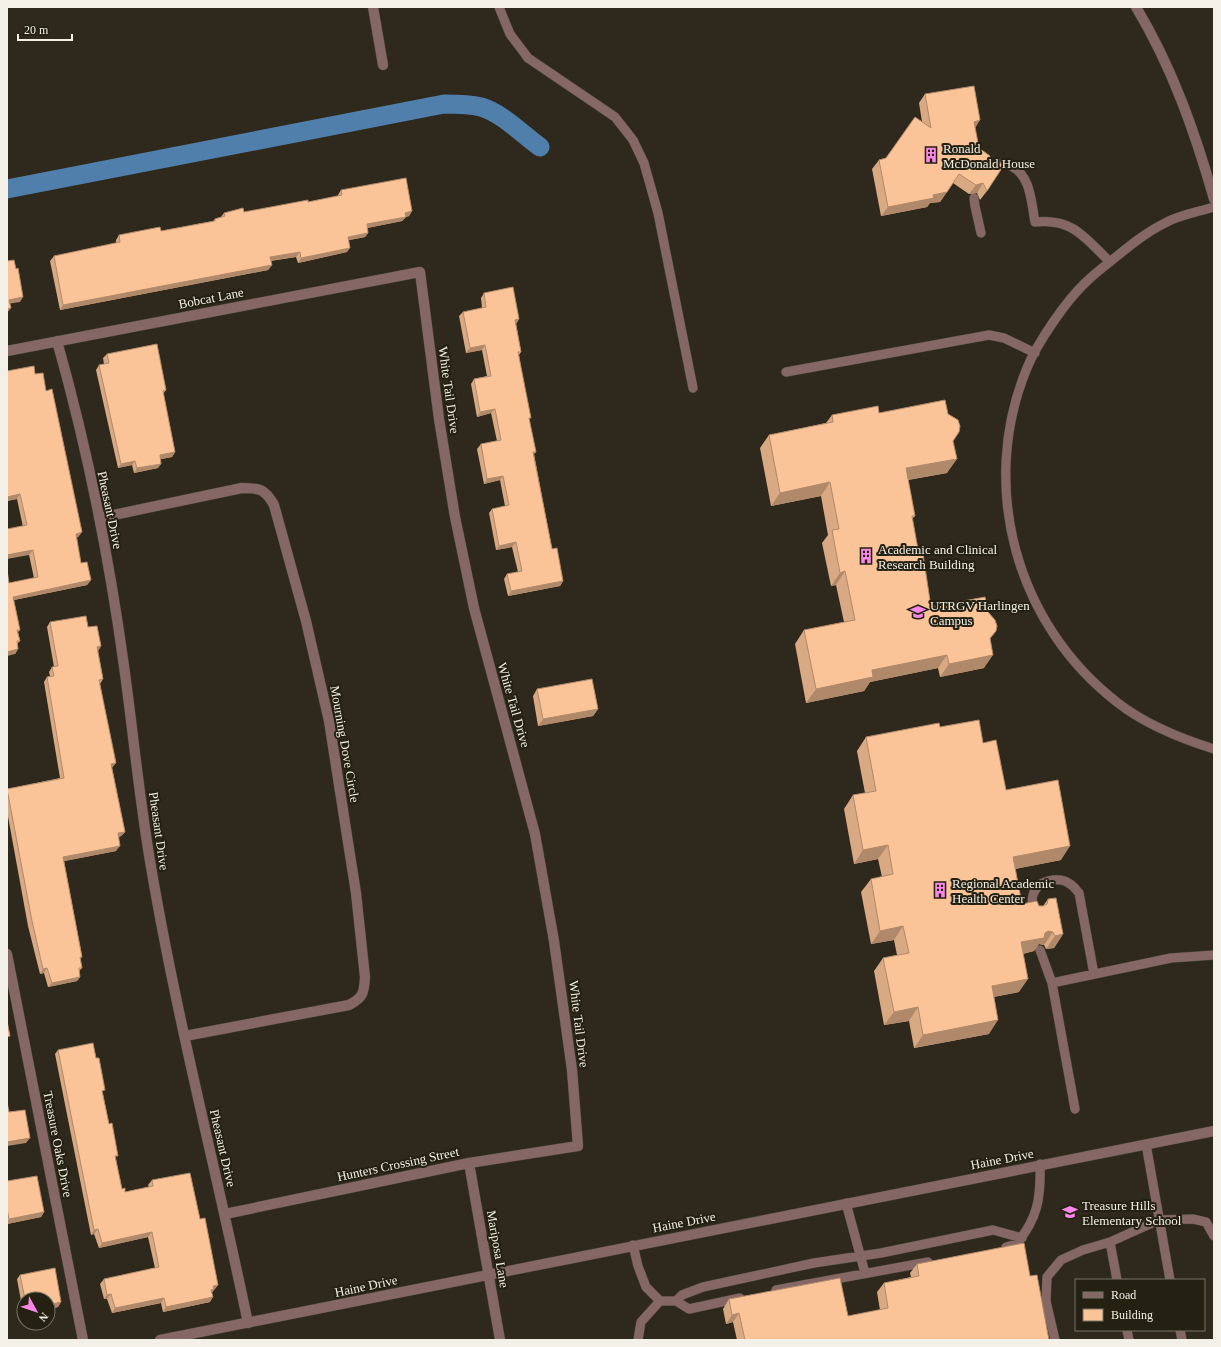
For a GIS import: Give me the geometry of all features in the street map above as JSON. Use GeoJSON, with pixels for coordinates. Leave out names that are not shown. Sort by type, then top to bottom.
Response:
{"type":"FeatureCollection","features":[{"type":"Feature","properties":{"kind":"street"},"geometry":{"type":"LineString","coordinates":[[372,7],[383,65]]}},
{"type":"Feature","properties":{"kind":"street"},"geometry":{"type":"LineString","coordinates":[[1136,7],[1164,59],[1184,107],[1199,148],[1214,199]]}},
{"type":"Feature","properties":{"kind":"street","name":"Bobcat Lane"},"geometry":{"type":"LineString","coordinates":[[7,351],[420,272]]}},
{"type":"Feature","properties":{"kind":"street","name":"White Tail Drive"},"geometry":{"type":"LineString","coordinates":[[420,272],[439,419],[455,517],[474,608],[535,834],[554,941],[572,1070],[578,1146]]}},
{"type":"Feature","properties":{"kind":"street","name":"Pheasant Drive"},"geometry":{"type":"LineString","coordinates":[[57,341],[66,373],[99,518],[124,665],[149,858],[167,955],[248,1323]]}},
{"type":"Feature","properties":{"kind":"street","name":"Mourning Dove Circle"},"geometry":{"type":"LineString","coordinates":[[99,518],[242,488],[255,488],[267,493],[274,505],[315,658],[344,811],[365,977],[364,989],[360,999],[349,1005],[185,1036]]}},
{"type":"Feature","properties":{"kind":"street","name":"Treasure Oaks Drive"},"geometry":{"type":"LineString","coordinates":[[7,954],[83,1340]]}},
{"type":"Feature","properties":{"kind":"street","name":"Haine Drive"},"geometry":{"type":"LineString","coordinates":[[160,1340],[1040,1164],[1214,1131]]}},
{"type":"Feature","properties":{"kind":"street","name":"Hunters Crossing Street"},"geometry":{"type":"LineString","coordinates":[[225,1214],[469,1163],[578,1146]]}},
{"type":"Feature","properties":{"kind":"street","name":"Mariposa Lane"},"geometry":{"type":"LineString","coordinates":[[469,1163],[500,1340]]}},
{"type":"Feature","properties":{"kind":"lane"},"geometry":{"type":"LineString","coordinates":[[499,7],[510,34],[528,58],[614,118],[633,140],[644,163],[658,214],[693,388]]}},
{"type":"Feature","properties":{"kind":"lane"},"geometry":{"type":"LineString","coordinates":[[988,168],[996,163],[1007,164],[1018,169],[1026,179],[1035,222],[1049,220],[1064,223],[1076,230],[1110,262]]}},
{"type":"Feature","properties":{"kind":"lane"},"geometry":{"type":"LineString","coordinates":[[974,198],[981,233]]}},
{"type":"Feature","properties":{"kind":"lane"},"geometry":{"type":"LineString","coordinates":[[1214,207],[1166,222],[1130,245],[1084,283],[1051,326],[1028,368],[1010,422],[1006,465],[1007,502],[1011,537],[1027,585],[1049,628],[1087,676],[1114,700],[1148,721],[1195,743],[1214,749]]}},
{"type":"Feature","properties":{"kind":"lane"},"geometry":{"type":"LineString","coordinates":[[786,372],[989,335],[1004,338],[1035,353]]}},
{"type":"Feature","properties":{"kind":"lane"},"geometry":{"type":"LineString","coordinates":[[1033,914],[1033,894],[1039,886],[1048,880],[1060,879],[1071,884],[1079,893],[1094,974]]}},
{"type":"Feature","properties":{"kind":"lane"},"geometry":{"type":"LineString","coordinates":[[1040,950],[1052,983],[1075,1109]]}},
{"type":"Feature","properties":{"kind":"lane"},"geometry":{"type":"LineString","coordinates":[[1052,983],[1172,958],[1214,955]]}},
{"type":"Feature","properties":{"kind":"lane"},"geometry":{"type":"LineString","coordinates":[[1146,1144],[1170,1279]]}},
{"type":"Feature","properties":{"kind":"lane"},"geometry":{"type":"LineString","coordinates":[[993,1250],[1016,1244],[1022,1238],[1035,1216],[1040,1182],[1040,1164]]}},
{"type":"Feature","properties":{"kind":"lane"},"geometry":{"type":"LineString","coordinates":[[846,1203],[865,1273]]}},
{"type":"Feature","properties":{"kind":"lane"},"geometry":{"type":"LineString","coordinates":[[1055,1340],[1046,1301],[1047,1277],[1061,1260],[1083,1250],[1110,1242],[1159,1220],[1193,1220],[1206,1222],[1214,1236]]}},
{"type":"Feature","properties":{"kind":"lane"},"geometry":{"type":"LineString","coordinates":[[676,1301],[682,1295],[703,1287],[814,1263],[950,1240],[993,1230],[1022,1238]]}},
{"type":"Feature","properties":{"kind":"lane"},"geometry":{"type":"LineString","coordinates":[[1110,1242],[1117,1279]]}},
{"type":"Feature","properties":{"kind":"lane"},"geometry":{"type":"LineString","coordinates":[[633,1245],[638,1266],[646,1287],[660,1301],[676,1301],[690,1308],[748,1296]]}},
{"type":"Feature","properties":{"kind":"lane"},"geometry":{"type":"LineString","coordinates":[[770,1292],[938,1260]]}},
{"type":"Feature","properties":{"kind":"lane"},"geometry":{"type":"LineString","coordinates":[[638,1340],[641,1322],[660,1301]]}},
{"type":"Feature","properties":{"kind":"building","name":"Ronald McDonald House"},"geometry":{"type":"Polygon","coordinates":[[[974,86],[980,120],[974,122],[979,148],[990,156],[989,160],[991,164],[1000,163],[1004,165],[987,191],[983,183],[976,185],[959,174],[947,192],[933,195],[934,198],[888,207],[879,160],[886,158],[915,117],[931,128],[925,94],[974,86]]]}},
{"type":"Feature","properties":{"kind":"building"},"geometry":{"type":"Polygon","coordinates":[[[406,178],[412,211],[405,213],[406,217],[367,224],[368,233],[348,237],[350,248],[301,258],[300,252],[270,257],[272,265],[63,305],[54,256],[120,242],[119,235],[160,227],[161,231],[215,221],[215,219],[225,216],[224,213],[243,208],[244,212],[308,200],[308,202],[342,195],[341,190],[406,178]]]}},
{"type":"Feature","properties":{"kind":"building"},"geometry":{"type":"Polygon","coordinates":[[[14,260],[16,269],[18,268],[23,297],[9,300],[11,308],[7,309],[7,261],[14,260]]]}},
{"type":"Feature","properties":{"kind":"building"},"geometry":{"type":"Polygon","coordinates":[[[513,287],[519,319],[515,320],[521,352],[518,352],[536,452],[533,452],[552,549],[557,548],[563,581],[511,591],[507,574],[522,571],[516,542],[499,546],[492,509],[509,505],[503,476],[487,479],[481,444],[501,440],[495,409],[480,412],[474,379],[491,376],[485,345],[470,348],[463,312],[486,307],[484,293],[513,287]]]}},
{"type":"Feature","properties":{"kind":"building"},"geometry":{"type":"Polygon","coordinates":[[[157,344],[166,390],[163,391],[175,452],[160,455],[161,464],[137,468],[135,461],[121,464],[99,365],[109,363],[107,354],[157,344]]]}},
{"type":"Feature","properties":{"kind":"building"},"geometry":{"type":"Polygon","coordinates":[[[34,366],[35,374],[43,373],[46,391],[52,389],[82,532],[76,534],[81,563],[87,562],[91,580],[13,597],[20,630],[17,630],[20,641],[17,641],[18,649],[7,652],[7,570],[9,583],[38,577],[33,550],[7,555],[7,529],[27,525],[20,494],[7,497],[7,371],[34,366]]]}},
{"type":"Feature","properties":{"kind":"building","name":"Academic and Clinical Research Building"},"geometry":{"type":"Polygon","coordinates":[[[945,400],[948,414],[958,420],[960,426],[959,432],[953,441],[957,459],[906,468],[915,516],[912,516],[919,555],[923,554],[931,607],[985,597],[988,612],[995,620],[997,626],[996,631],[990,638],[993,655],[949,664],[947,655],[872,670],[873,677],[816,689],[804,630],[855,620],[845,571],[840,573],[832,530],[839,529],[830,482],[780,493],[769,435],[833,422],[832,415],[878,406],[879,413],[945,400]]]}},
{"type":"Feature","properties":{"kind":"building"},"geometry":{"type":"Polygon","coordinates":[[[86,616],[88,627],[97,626],[101,646],[97,647],[103,679],[99,680],[116,763],[111,764],[125,832],[118,833],[120,846],[63,857],[82,957],[80,957],[82,968],[79,968],[80,977],[52,983],[47,968],[43,969],[32,921],[7,789],[64,778],[47,677],[54,676],[52,667],[58,666],[50,622],[86,616]]]}},
{"type":"Feature","properties":{"kind":"building"},"geometry":{"type":"Polygon","coordinates":[[[592,679],[598,709],[543,719],[537,689],[592,679]]]}},
{"type":"Feature","properties":{"kind":"building","name":"Regional Academic Health Center"},"geometry":{"type":"Polygon","coordinates":[[[979,720],[983,743],[996,740],[1006,790],[1058,780],[1070,846],[1013,857],[1022,904],[1037,901],[1039,906],[1043,906],[1047,904],[1048,899],[1056,898],[1063,934],[1055,936],[1053,932],[1048,931],[1045,933],[1044,938],[1021,942],[1028,979],[992,986],[998,1020],[923,1035],[918,1007],[894,1012],[883,958],[909,953],[903,926],[880,931],[871,879],[893,874],[888,845],[863,850],[853,795],[876,791],[866,737],[939,723],[940,727],[979,720]]]}},
{"type":"Feature","properties":{"kind":"building"},"geometry":{"type":"Polygon","coordinates":[[[7,1021],[10,1036],[7,1037],[7,1021]]]}},
{"type":"Feature","properties":{"kind":"building"},"geometry":{"type":"Polygon","coordinates":[[[93,1043],[96,1058],[99,1058],[105,1090],[102,1091],[109,1124],[112,1123],[118,1156],[115,1156],[122,1189],[125,1188],[125,1192],[153,1186],[152,1180],[190,1173],[200,1219],[205,1218],[218,1285],[213,1286],[214,1289],[211,1290],[213,1297],[166,1307],[164,1298],[115,1308],[111,1294],[107,1295],[104,1279],[159,1267],[152,1232],[102,1243],[98,1229],[94,1230],[58,1050],[93,1043]]]}},
{"type":"Feature","properties":{"kind":"building"},"geometry":{"type":"Polygon","coordinates":[[[7,1102],[9,1112],[25,1110],[30,1138],[7,1142],[7,1102]]]}},
{"type":"Feature","properties":{"kind":"building"},"geometry":{"type":"Polygon","coordinates":[[[37,1176],[44,1212],[9,1219],[7,1209],[7,1181],[37,1176]]]}},
{"type":"Feature","properties":{"kind":"building"},"geometry":{"type":"Polygon","coordinates":[[[1024,1243],[1030,1276],[1037,1275],[1049,1340],[745,1340],[739,1313],[732,1315],[729,1299],[840,1278],[848,1316],[888,1308],[884,1283],[919,1276],[917,1264],[1024,1243]]]}},
{"type":"Feature","properties":{"kind":"building"},"geometry":{"type":"Polygon","coordinates":[[[55,1268],[61,1302],[56,1303],[56,1291],[23,1291],[20,1275],[55,1268]]]}},
{"type":"Feature","properties":{"kind":"waterway"},"geometry":{"type":"LineString","coordinates":[[7,189],[444,104],[472,105],[489,110],[504,119],[540,147]]}},
{"type":"Feature","properties":{"kind":"place","name":"Ronald McDonald House"},"geometry":{"type":"Point","coordinates":[931,155]}},
{"type":"Feature","properties":{"kind":"place","name":"Academic and Clinical Research Building"},"geometry":{"type":"Point","coordinates":[866,556]}},
{"type":"Feature","properties":{"kind":"place","name":"UTRGV Harlingen Campus"},"geometry":{"type":"Point","coordinates":[918,612]}},
{"type":"Feature","properties":{"kind":"place","name":"Regional Academic Health Center"},"geometry":{"type":"Point","coordinates":[940,890]}},
{"type":"Feature","properties":{"kind":"place","name":"Treasure Hills Elementary School"},"geometry":{"type":"Point","coordinates":[1070,1212]}}]}
